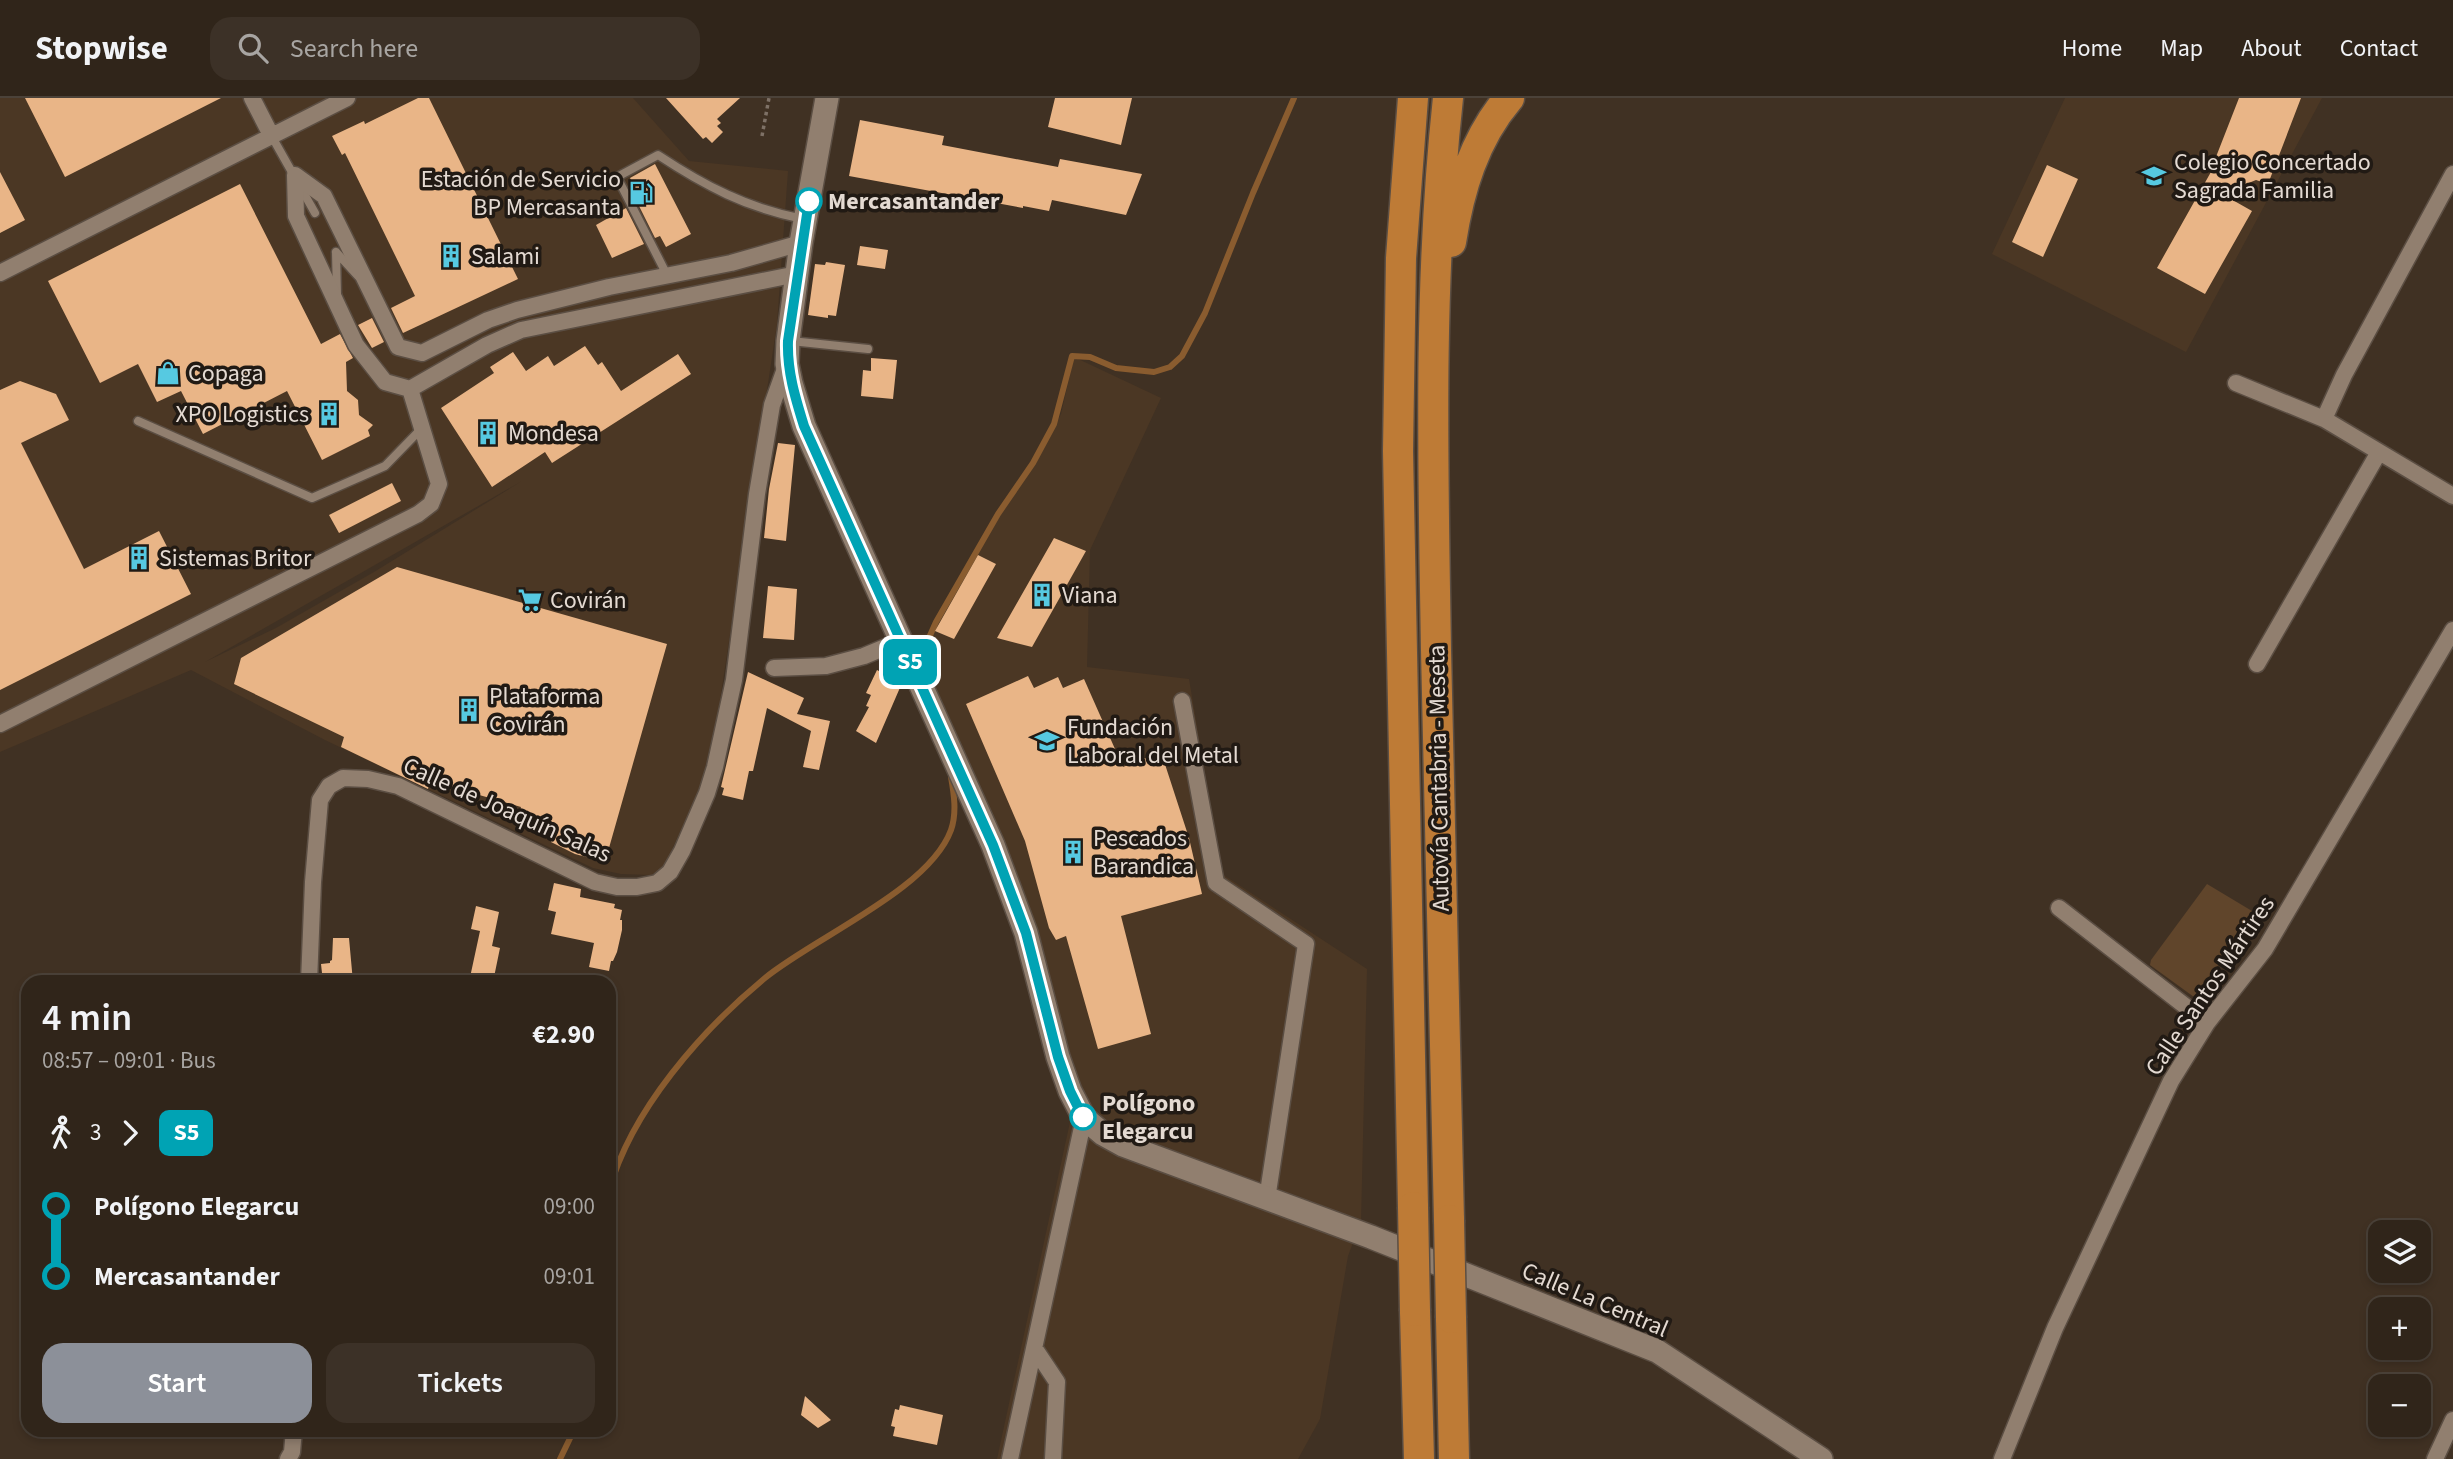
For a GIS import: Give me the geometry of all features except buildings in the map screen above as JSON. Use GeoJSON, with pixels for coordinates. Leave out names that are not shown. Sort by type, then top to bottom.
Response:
{"type":"FeatureCollection","features":[{"type":"Feature","properties":{"kind":"highway"},"geometry":{"type":"LineString","coordinates":[[1403,98],[1403,213]]}},
{"type":"Feature","properties":{"kind":"highway","name":"Autovía Cantabria - Meseta"},"geometry":{"type":"LineString","coordinates":[[1413,98],[1403,213],[1399,307],[1399,486],[1419,1459]]}},
{"type":"Feature","properties":{"kind":"highway","name":"Autovía Cantabria - Meseta"},"geometry":{"type":"LineString","coordinates":[[1448,98],[1438,211],[1432,357],[1454,1459]]}},
{"type":"Feature","properties":{"kind":"highway"},"geometry":{"type":"LineString","coordinates":[[1432,357],[1453,226],[1468,171],[1481,137],[1509,98]]}},
{"type":"Feature","properties":{"kind":"street"},"geometry":{"type":"LineString","coordinates":[[252,98],[271,135]]}},
{"type":"Feature","properties":{"kind":"street"},"geometry":{"type":"LineString","coordinates":[[0,273],[347,98]]}},
{"type":"Feature","properties":{"kind":"street","name":"Calle de Joaquín Salas"},"geometry":{"type":"LineString","coordinates":[[309,975],[320,800],[329,786],[343,778],[368,779],[398,786],[595,882],[617,887],[637,887],[657,883],[670,872],[682,851],[715,767],[734,680],[757,494],[772,405],[787,364],[801,243],[827,98]]}},
{"type":"Feature","properties":{"kind":"street"},"geometry":{"type":"LineString","coordinates":[[2324,419],[2349,364],[2453,174]]}},
{"type":"Feature","properties":{"kind":"street"},"geometry":{"type":"LineString","coordinates":[[295,175],[324,196],[398,347],[422,353],[488,320],[517,310],[609,287],[731,263],[801,243]]}},
{"type":"Feature","properties":{"kind":"street"},"geometry":{"type":"LineString","coordinates":[[295,175],[296,216],[356,345],[385,382],[410,389],[486,345],[521,330],[797,274]]}},
{"type":"Feature","properties":{"kind":"street","name":"Calle de Joaquín Salas"},"geometry":{"type":"LineString","coordinates":[[787,364],[804,426],[993,845],[1026,933],[1058,1057],[1070,1091],[1084,1118]]}},
{"type":"Feature","properties":{"kind":"street"},"geometry":{"type":"LineString","coordinates":[[2236,383],[2324,419],[2453,496]]}},
{"type":"Feature","properties":{"kind":"street"},"geometry":{"type":"LineString","coordinates":[[0,724],[418,514],[431,504],[439,484],[410,389]]}},
{"type":"Feature","properties":{"kind":"street"},"geometry":{"type":"LineString","coordinates":[[2257,664],[2379,452]]}},
{"type":"Feature","properties":{"kind":"street"},"geometry":{"type":"LineString","coordinates":[[774,668],[826,666],[863,656],[900,641]]}},
{"type":"Feature","properties":{"kind":"street","name":"Calle Santos Mártires"},"geometry":{"type":"LineString","coordinates":[[2002,1459],[2054,1328],[2171,1081],[2207,1023],[2265,949],[2450,641]]}},
{"type":"Feature","properties":{"kind":"street"},"geometry":{"type":"LineString","coordinates":[[1182,701],[1216,883],[1306,944],[1267,1199]]}},
{"type":"Feature","properties":{"kind":"street"},"geometry":{"type":"LineString","coordinates":[[2059,908],[2207,1023]]}},
{"type":"Feature","properties":{"kind":"street"},"geometry":{"type":"LineString","coordinates":[[1010,1459],[1084,1118]]}},
{"type":"Feature","properties":{"kind":"street","name":"Calle La Central"},"geometry":{"type":"LineString","coordinates":[[1084,1118],[1103,1135],[1123,1145],[1371,1237],[1657,1351],[1821,1459]]}},
{"type":"Feature","properties":{"kind":"street"},"geometry":{"type":"LineString","coordinates":[[1035,1349],[1057,1382],[1054,1459]]}},
{"type":"Feature","properties":{"kind":"street"},"geometry":{"type":"LineString","coordinates":[[2435,1459],[2453,1420]]}},
{"type":"Feature","properties":{"kind":"street"},"geometry":{"type":"LineString","coordinates":[[288,1459],[292,1452],[293,1437]]}},
{"type":"Feature","properties":{"kind":"lane"},"geometry":{"type":"LineString","coordinates":[[271,135],[315,213]]}},
{"type":"Feature","properties":{"kind":"lane"},"geometry":{"type":"LineString","coordinates":[[667,275],[617,177],[658,155],[707,187],[768,212],[805,219]]}},
{"type":"Feature","properties":{"kind":"lane"},"geometry":{"type":"LineString","coordinates":[[337,304],[336,252],[368,287]]}},
{"type":"Feature","properties":{"kind":"lane"},"geometry":{"type":"LineString","coordinates":[[788,341],[868,349]]}},
{"type":"Feature","properties":{"kind":"lane"},"geometry":{"type":"LineString","coordinates":[[138,421],[312,498],[385,466],[423,427]]}},
{"type":"Feature","properties":{"kind":"path"},"geometry":{"type":"LineString","coordinates":[[762,136],[769,98]]}},
{"type":"Feature","properties":{"kind":"shaded area","name":"Mercasantander"},"geometry":{"type":"Polygon","coordinates":[[[0,98],[633,98],[689,161],[788,171],[777,324],[719,707],[701,786],[664,867],[651,875],[621,874],[593,868],[325,740],[191,670],[0,752],[0,98]],[[522,481],[205,662],[276,628],[374,572],[522,481]]]}},
{"type":"Feature","properties":{"kind":"shaded area","name":"Colegio Concertado Sagrada Familia"},"geometry":{"type":"Polygon","coordinates":[[[2065,98],[2322,98],[2186,352],[1992,254],[2065,98]]]}},
{"type":"Feature","properties":{"kind":"shaded area"},"geometry":{"type":"Polygon","coordinates":[[[1074,357],[1161,398],[1090,550],[1087,667],[1189,679],[1222,874],[1367,969],[1361,1222],[1348,1256],[1320,1419],[1298,1459],[997,1459],[1070,1122],[1002,888],[885,636],[931,633],[1000,515],[1038,459],[1061,414],[1074,357]]]}},
{"type":"Feature","properties":{"kind":"shaded area"},"geometry":{"type":"Polygon","coordinates":[[[2207,884],[2257,914],[2194,997],[2150,965],[2207,884]]]}},
{"type":"Feature","properties":{"kind":"waterway"},"geometry":{"type":"LineString","coordinates":[[921,666],[924,649],[936,622],[1054,424],[1072,356],[1090,357],[1116,368],[1154,372],[1170,367],[1182,356],[1205,313],[1294,98]]}},
{"type":"Feature","properties":{"kind":"waterway"},"geometry":{"type":"LineString","coordinates":[[616,1170],[651,1102],[717,1022],[765,978],[896,892],[920,873],[939,852],[951,830],[954,817],[951,777]]}},
{"type":"Feature","properties":{"kind":"waterway"},"geometry":{"type":"LineString","coordinates":[[560,1459],[571,1437]]}},
{"type":"Feature","properties":{"kind":"bus line","name":"S5"},"geometry":{"type":"LineString","coordinates":[[809,201],[788,341],[787,364],[791,383],[804,426],[993,845],[1026,933],[1058,1057],[1083,1117]]}},
{"type":"Feature","properties":{"kind":"place","name":"Colegio Concertado Sagrada Familia"},"geometry":{"type":"Point","coordinates":[2154,176]}},
{"type":"Feature","properties":{"kind":"place","name":"Estación de Servicio BP Mercasanta"},"geometry":{"type":"Point","coordinates":[641,193]}},
{"type":"Feature","properties":{"kind":"place","name":"Mercasantander"},"geometry":{"type":"Point","coordinates":[809,201]}},
{"type":"Feature","properties":{"kind":"place","name":"Salami"},"geometry":{"type":"Point","coordinates":[451,256]}},
{"type":"Feature","properties":{"kind":"place","name":"Copaga"},"geometry":{"type":"Point","coordinates":[168,373]}},
{"type":"Feature","properties":{"kind":"place","name":"XPO Logistics"},"geometry":{"type":"Point","coordinates":[329,414]}},
{"type":"Feature","properties":{"kind":"place","name":"Mondesa"},"geometry":{"type":"Point","coordinates":[488,433]}},
{"type":"Feature","properties":{"kind":"place","name":"Sistemas Britor"},"geometry":{"type":"Point","coordinates":[139,558]}},
{"type":"Feature","properties":{"kind":"place","name":"Viana"},"geometry":{"type":"Point","coordinates":[1042,595]}},
{"type":"Feature","properties":{"kind":"place","name":"Covirán"},"geometry":{"type":"Point","coordinates":[530,600]}},
{"type":"Feature","properties":{"kind":"place","name":"Plataforma Covirán"},"geometry":{"type":"Point","coordinates":[469,710]}},
{"type":"Feature","properties":{"kind":"place","name":"Fundación Laboral del Metal"},"geometry":{"type":"Point","coordinates":[1047,741]}},
{"type":"Feature","properties":{"kind":"place","name":"Pescados Barandica"},"geometry":{"type":"Point","coordinates":[1073,852]}},
{"type":"Feature","properties":{"kind":"place","name":"Polígono Elegarcu"},"geometry":{"type":"Point","coordinates":[1083,1117]}}]}
